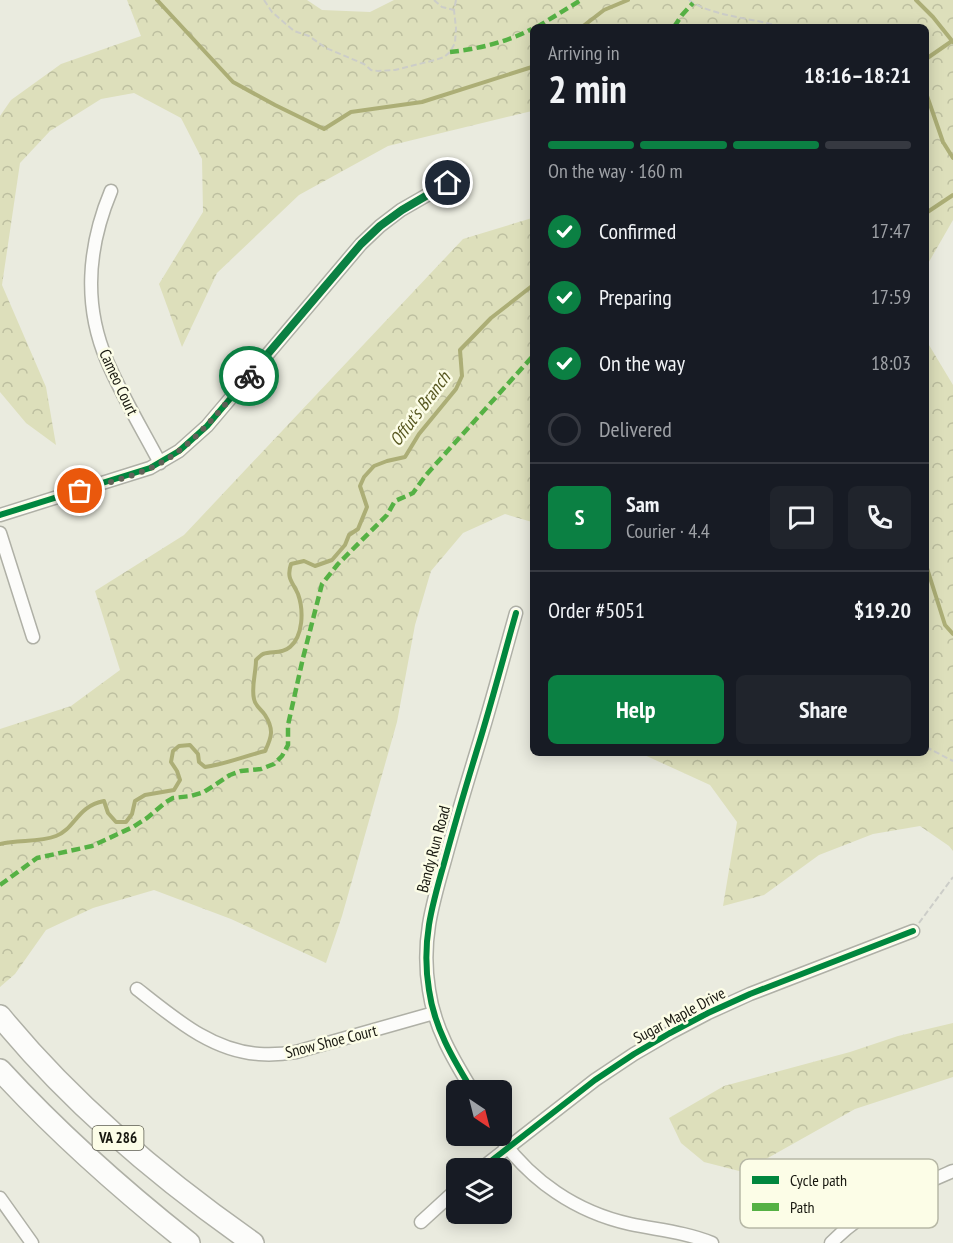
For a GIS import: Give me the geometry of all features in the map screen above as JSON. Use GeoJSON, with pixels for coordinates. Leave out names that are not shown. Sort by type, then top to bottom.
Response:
{"type":"FeatureCollection","features":[{"type":"Feature","properties":{"kind":"highway","name":"VA 286"},"geometry":{"type":"LineString","coordinates":[[0,1016],[85,1108],[129,1149],[213,1215],[253,1243]]}},
{"type":"Feature","properties":{"kind":"highway","name":"VA 286"},"geometry":{"type":"LineString","coordinates":[[0,1070],[60,1132],[114,1182],[189,1243]]}},
{"type":"Feature","properties":{"kind":"street"},"geometry":{"type":"LineString","coordinates":[[0,515],[150,468],[179,451],[207,426],[361,244],[402,210],[448,183]]}},
{"type":"Feature","properties":{"kind":"street","name":"Cameo Court"},"geometry":{"type":"LineString","coordinates":[[111,191],[98,228],[92,260],[91,285],[94,311],[106,359],[160,463]]}},
{"type":"Feature","properties":{"kind":"street"},"geometry":{"type":"LineString","coordinates":[[0,532],[33,637]]}},
{"type":"Feature","properties":{"kind":"street","name":"Bandy Run Road"},"geometry":{"type":"LineString","coordinates":[[466,1080],[449,1052],[434,1013],[426,966],[426,939],[430,913],[461,800],[488,715],[516,613]]}},
{"type":"Feature","properties":{"kind":"street","name":"Sugar Maple Drive"},"geometry":{"type":"LineString","coordinates":[[496,1158],[595,1080],[670,1033],[750,994],[914,931]]}},
{"type":"Feature","properties":{"kind":"street","name":"Snow Shoe Court"},"geometry":{"type":"LineString","coordinates":[[137,989],[202,1036],[238,1051],[257,1054],[276,1055],[296,1052],[434,1013]]}},
{"type":"Feature","properties":{"kind":"street"},"geometry":{"type":"LineString","coordinates":[[507,1146],[527,1170],[543,1184],[583,1209],[631,1224],[679,1232],[712,1243]]}},
{"type":"Feature","properties":{"kind":"street"},"geometry":{"type":"LineString","coordinates":[[938,1178],[953,1171]]}},
{"type":"Feature","properties":{"kind":"street"},"geometry":{"type":"LineString","coordinates":[[0,1198],[33,1243]]}},
{"type":"Feature","properties":{"kind":"street"},"geometry":{"type":"LineString","coordinates":[[422,1222],[446,1199]]}},
{"type":"Feature","properties":{"kind":"street"},"geometry":{"type":"LineString","coordinates":[[831,1243],[848,1228]]}},
{"type":"Feature","properties":{"kind":"path"},"geometry":{"type":"LineString","coordinates":[[264,0],[272,12],[294,31],[309,36],[326,48],[364,64],[371,70],[378,71],[395,70],[435,60],[450,52],[455,43],[456,0]]}},
{"type":"Feature","properties":{"kind":"path"},"geometry":{"type":"LineString","coordinates":[[434,0],[442,7],[454,10]]}},
{"type":"Feature","properties":{"kind":"path"},"geometry":{"type":"LineString","coordinates":[[689,0],[711,10],[770,24]]}},
{"type":"Feature","properties":{"kind":"path"},"geometry":{"type":"LineString","coordinates":[[929,749],[953,761]]}},
{"type":"Feature","properties":{"kind":"path"},"geometry":{"type":"LineString","coordinates":[[914,931],[953,877]]}},
{"type":"Feature","properties":{"kind":"green space"},"geometry":{"type":"Polygon","coordinates":[[[127,0],[307,0],[322,10],[370,12],[394,0],[953,0],[953,220],[929,262],[929,24],[530,24],[530,111],[388,146],[299,195],[217,273],[182,347],[159,284],[203,212],[202,159],[181,118],[134,93],[101,99],[50,131],[20,163],[2,285],[46,387],[56,445],[26,423],[0,392],[0,116],[11,100],[61,64],[141,36],[127,0]]]}},
{"type":"Feature","properties":{"kind":"green space"},"geometry":{"type":"Polygon","coordinates":[[[530,219],[530,521],[505,514],[463,533],[431,571],[415,625],[397,722],[342,916],[326,963],[231,919],[154,890],[93,908],[46,930],[15,974],[0,987],[0,729],[71,706],[120,670],[95,591],[184,535],[463,239],[530,219]]]}},
{"type":"Feature","properties":{"kind":"green space"},"geometry":{"type":"Polygon","coordinates":[[[929,345],[953,385],[953,851],[920,826],[873,834],[819,855],[764,895],[723,906],[737,822],[710,785],[647,756],[929,756],[929,345]]]}},
{"type":"Feature","properties":{"kind":"green space"},"geometry":{"type":"Polygon","coordinates":[[[953,1023],[953,1077],[855,1109],[766,1159],[740,1159],[740,1171],[704,1162],[681,1143],[669,1118],[724,1086],[850,1052],[898,1036],[953,1023]]]}},
{"type":"Feature","properties":{"kind":"waterway"},"geometry":{"type":"LineString","coordinates":[[157,0],[233,82],[324,129],[351,112],[422,102],[530,68]]}},
{"type":"Feature","properties":{"kind":"waterway"},"geometry":{"type":"LineString","coordinates":[[586,24],[604,10],[628,0]]}},
{"type":"Feature","properties":{"kind":"waterway"},"geometry":{"type":"LineString","coordinates":[[916,0],[953,42]]}},
{"type":"Feature","properties":{"kind":"waterway"},"geometry":{"type":"LineString","coordinates":[[929,57],[952,41]]}},
{"type":"Feature","properties":{"kind":"waterway"},"geometry":{"type":"LineString","coordinates":[[929,102],[943,142],[953,158]]}},
{"type":"Feature","properties":{"kind":"waterway"},"geometry":{"type":"LineString","coordinates":[[929,211],[953,195]]}},
{"type":"Feature","properties":{"kind":"waterway","name":"Offut's Branch"},"geometry":{"type":"LineString","coordinates":[[0,844],[42,840],[56,836],[68,828],[82,812],[104,801],[108,813],[116,822],[126,822],[132,814],[135,801],[145,795],[174,790],[180,780],[171,762],[173,751],[179,746],[190,745],[198,754],[199,762],[205,767],[265,751],[271,729],[268,720],[254,699],[256,660],[263,654],[287,649],[298,636],[301,608],[298,594],[290,577],[291,564],[304,561],[315,566],[332,560],[345,545],[349,535],[358,529],[367,507],[360,486],[364,477],[374,466],[405,457],[419,434],[456,389],[462,376],[460,350],[491,318],[530,288]]}},
{"type":"Feature","properties":{"kind":"waterway"},"geometry":{"type":"LineString","coordinates":[[929,574],[945,625],[953,634]]}},
{"type":"Feature","properties":{"kind":"marked path"},"geometry":{"type":"LineString","coordinates":[[542,24],[581,0]]}},
{"type":"Feature","properties":{"kind":"marked path"},"geometry":{"type":"LineString","coordinates":[[676,24],[693,3]]}},
{"type":"Feature","properties":{"kind":"marked path"},"geometry":{"type":"LineString","coordinates":[[450,52],[492,44],[530,30]]}},
{"type":"Feature","properties":{"kind":"marked path"},"geometry":{"type":"LineString","coordinates":[[0,885],[37,858],[92,846],[133,827],[173,798],[204,792],[230,775],[274,764],[288,745],[288,725],[322,584],[338,564],[387,515],[395,501],[413,493],[426,475],[530,359]]}},
{"type":"Feature","properties":{"kind":"cycle path"},"geometry":{"type":"LineString","coordinates":[[0,515],[150,468],[179,451],[207,426],[361,244],[401,210],[448,183]]}},
{"type":"Feature","properties":{"kind":"cycle path"},"geometry":{"type":"LineString","coordinates":[[466,1080],[451,1054],[435,1017],[427,972],[427,940],[436,893],[516,613]]}},
{"type":"Feature","properties":{"kind":"cycle path"},"geometry":{"type":"LineString","coordinates":[[495,1158],[595,1080],[670,1033],[750,994],[913,931]]}},
{"type":"Feature","properties":{"kind":"way so far"},"geometry":{"type":"LineString","coordinates":[[80,491],[150,468],[179,451],[207,426],[249,376]]}},
{"type":"Feature","properties":{"kind":"route"},"geometry":{"type":"LineString","coordinates":[[249,376],[361,244],[402,210],[448,183]]}}]}
